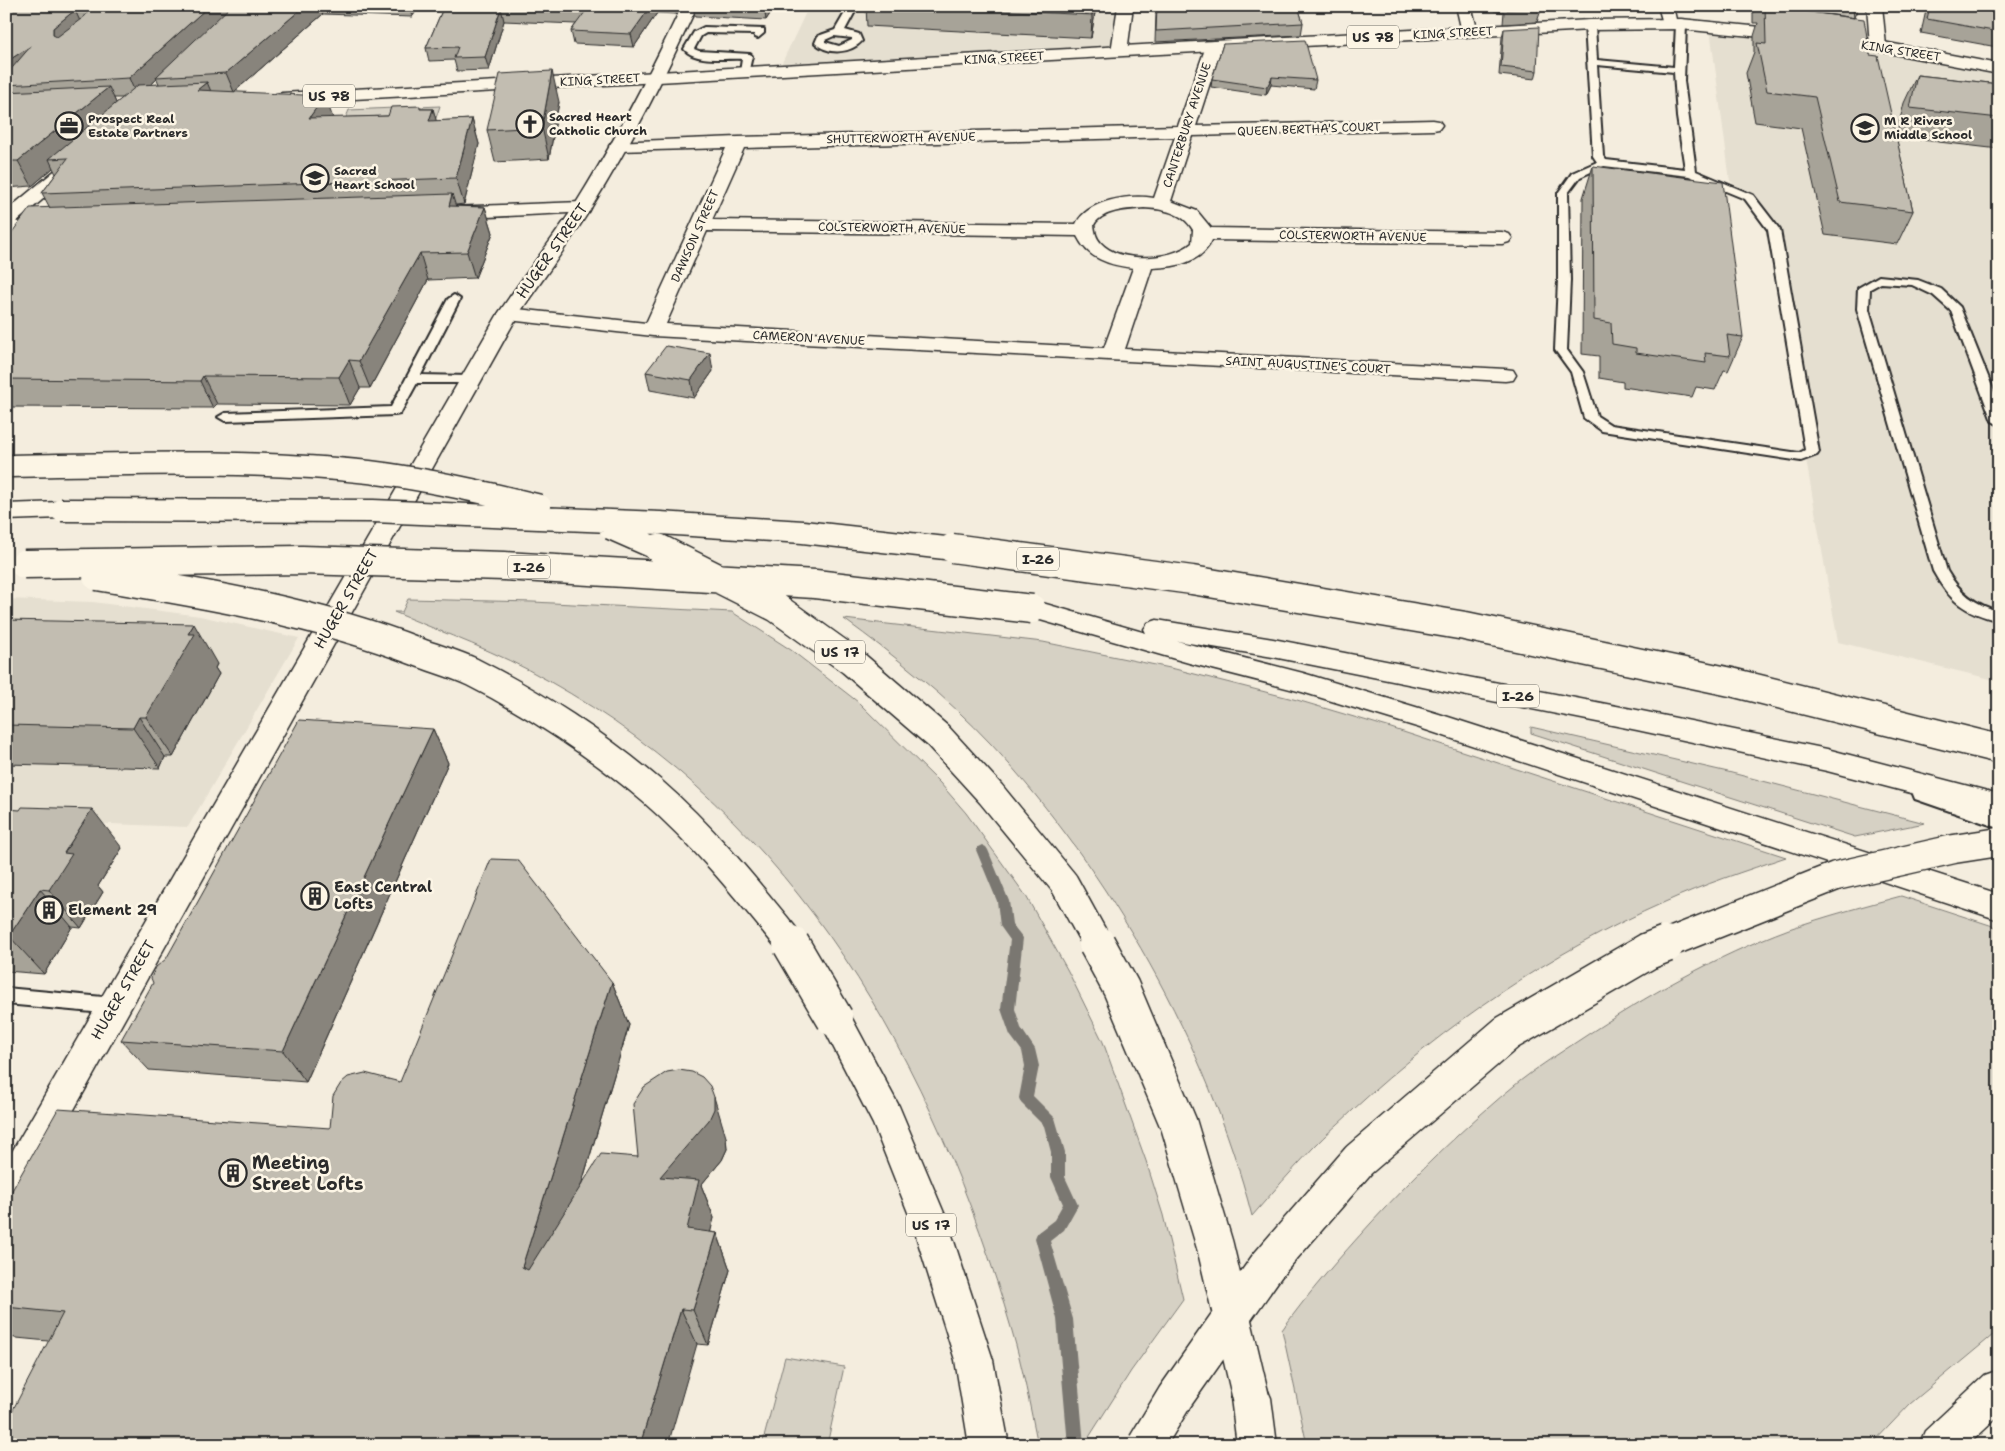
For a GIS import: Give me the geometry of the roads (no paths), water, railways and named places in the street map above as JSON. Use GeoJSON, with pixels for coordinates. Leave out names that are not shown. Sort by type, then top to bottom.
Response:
{"type":"FeatureCollection","features":[{"type":"Feature","properties":{"kind":"main road","name":"HUGER STREET"},"geometry":{"type":"LineString","coordinates":[[6,1196],[508,314],[582,208],[640,109],[690,6]]}},
{"type":"Feature","properties":{"kind":"main road"},"geometry":{"type":"LineString","coordinates":[[1119,52],[1126,6]]}},
{"type":"Feature","properties":{"kind":"main road"},"geometry":{"type":"LineString","coordinates":[[1463,6],[1470,32]]}},
{"type":"Feature","properties":{"kind":"main road"},"geometry":{"type":"LineString","coordinates":[[1665,6],[1675,24]]}},
{"type":"Feature","properties":{"kind":"main road"},"geometry":{"type":"LineString","coordinates":[[1874,6],[1878,46]]}},
{"type":"Feature","properties":{"kind":"main road","name":"KING STREET"},"geometry":{"type":"LineString","coordinates":[[262,99],[1590,25],[1675,24],[1815,38],[1878,46],[1999,69]]}},
{"type":"Feature","properties":{"kind":"main road","name":"CANTERBURY AVENUE"},"geometry":{"type":"LineString","coordinates":[[1161,204],[1214,46]]}},
{"type":"Feature","properties":{"kind":"main road","name":"QUEEN BERTHA'S COURT"},"geometry":{"type":"LineString","coordinates":[[1185,132],[1433,125]]}},
{"type":"Feature","properties":{"kind":"main road","name":"SHUTTERWORTH AVENUE"},"geometry":{"type":"LineString","coordinates":[[618,146],[1185,132]]}},
{"type":"Feature","properties":{"kind":"main road","name":"DAWSON STREET"},"geometry":{"type":"LineString","coordinates":[[653,330],[738,142]]}},
{"type":"Feature","properties":{"kind":"main road"},"geometry":{"type":"LineString","coordinates":[[6,221],[90,150]]}},
{"type":"Feature","properties":{"kind":"main road"},"geometry":{"type":"LineString","coordinates":[[1144,202],[1161,204],[1174,207],[1196,218],[1204,234],[1204,239],[1197,249],[1175,260],[1144,263],[1126,261],[1104,254],[1091,245],[1084,230],[1085,224],[1093,215],[1114,205],[1144,202]]}},
{"type":"Feature","properties":{"kind":"main road"},"geometry":{"type":"LineString","coordinates":[[433,213],[582,208]]}},
{"type":"Feature","properties":{"kind":"main road"},"geometry":{"type":"LineString","coordinates":[[6,228],[67,226]]}},
{"type":"Feature","properties":{"kind":"main road","name":"COLSTERWORTH AVENUE"},"geometry":{"type":"LineString","coordinates":[[700,226],[1084,230]]}},
{"type":"Feature","properties":{"kind":"main road","name":"COLSTERWORTH AVENUE"},"geometry":{"type":"LineString","coordinates":[[1204,234],[1502,238]]}},
{"type":"Feature","properties":{"kind":"main road"},"geometry":{"type":"LineString","coordinates":[[1112,355],[1144,263]]}},
{"type":"Feature","properties":{"kind":"main road","name":"CAMERON AVENUE"},"geometry":{"type":"LineString","coordinates":[[508,314],[653,330],[1112,355]]}},
{"type":"Feature","properties":{"kind":"main road","name":"SAINT AUGUSTINE'S COURT"},"geometry":{"type":"LineString","coordinates":[[1112,355],[1505,376]]}},
{"type":"Feature","properties":{"kind":"main road","name":"US 17"},"geometry":{"type":"LineString","coordinates":[[6,466],[182,463],[280,466],[348,470],[425,480],[489,493],[552,509],[624,532],[777,608],[851,660],[938,736],[997,801],[1064,883],[1121,988],[1179,1125],[1213,1236],[1251,1398],[1257,1445]]}},
{"type":"Feature","properties":{"kind":"main road","name":"I-26"},"geometry":{"type":"LineString","coordinates":[[6,512],[61,510],[373,511],[660,523],[803,532],[1011,555],[1192,580],[1465,626],[1634,660],[1721,680],[1999,749]]}},
{"type":"Feature","properties":{"kind":"main road","name":"I-26"},"geometry":{"type":"LineString","coordinates":[[15,564],[302,560],[504,566],[815,584],[1032,609],[1273,648],[1637,720],[1827,760],[1999,805]]}},
{"type":"Feature","properties":{"kind":"main road","name":"US 17"},"geometry":{"type":"LineString","coordinates":[[15,564],[215,595],[310,616],[393,642],[472,672],[543,713],[598,748],[653,792],[718,855],[794,947],[887,1117],[929,1220],[974,1360],[989,1445]]}},
{"type":"Feature","properties":{"kind":"main road"},"geometry":{"type":"LineString","coordinates":[[1032,609],[1189,654],[1303,683],[1429,721],[1999,907]]}},
{"type":"Feature","properties":{"kind":"main road"},"geometry":{"type":"LineString","coordinates":[[1146,1445],[1175,1397],[1267,1266],[1359,1160],[1507,1033],[1648,951],[1836,876],[1954,849],[1999,842]]}},
{"type":"Feature","properties":{"kind":"main road"},"geometry":{"type":"LineString","coordinates":[[1938,1445],[1999,1389]]}},
{"type":"Feature","properties":{"kind":"lane"},"geometry":{"type":"LineString","coordinates":[[840,32],[854,6]]}},
{"type":"Feature","properties":{"kind":"lane"},"geometry":{"type":"LineString","coordinates":[[1675,24],[1680,110],[1691,173]]}},
{"type":"Feature","properties":{"kind":"lane"},"geometry":{"type":"LineString","coordinates":[[1590,25],[1598,156],[1604,163]]}},
{"type":"Feature","properties":{"kind":"lane"},"geometry":{"type":"LineString","coordinates":[[678,33],[697,34],[711,29],[761,31],[758,35]]}},
{"type":"Feature","properties":{"kind":"lane"},"geometry":{"type":"LineString","coordinates":[[697,34],[689,49],[692,52],[749,52],[744,72]]}},
{"type":"Feature","properties":{"kind":"lane"},"geometry":{"type":"LineString","coordinates":[[1592,62],[1679,70]]}},
{"type":"Feature","properties":{"kind":"lane"},"geometry":{"type":"LineString","coordinates":[[1604,163],[1691,173],[1749,197],[1774,230],[1812,452],[1801,457],[1607,428],[1591,418],[1577,372],[1561,350],[1564,272],[1563,193],[1576,175],[1604,163]]}},
{"type":"Feature","properties":{"kind":"lane"},"geometry":{"type":"LineString","coordinates":[[1999,421],[1956,310],[1937,292],[1914,282],[1879,279],[1864,288],[1863,308],[1940,570],[1950,591],[1970,606],[1999,616]]}},
{"type":"Feature","properties":{"kind":"lane"},"geometry":{"type":"LineString","coordinates":[[225,417],[395,411],[414,379],[454,299]]}},
{"type":"Feature","properties":{"kind":"lane"},"geometry":{"type":"LineString","coordinates":[[414,379],[470,380]]}},
{"type":"Feature","properties":{"kind":"lane"},"geometry":{"type":"LineString","coordinates":[[1827,760],[1999,821]]}},
{"type":"Feature","properties":{"kind":"lane"},"geometry":{"type":"LineString","coordinates":[[6,996],[114,1006]]}},
{"type":"Feature","properties":{"kind":"waterway"},"geometry":{"type":"LineString","coordinates":[[982,850],[1003,901],[1006,926],[1017,938],[1008,1009],[1015,1031],[1028,1049],[1032,1066],[1026,1098],[1050,1123],[1058,1152],[1058,1177],[1071,1205],[1059,1225],[1042,1238],[1065,1319],[1076,1445]]}},
{"type":"Feature","properties":{"kind":"place","name":"Sacred Heart Catholic Church"},"geometry":{"type":"Point","coordinates":[530,124]}},
{"type":"Feature","properties":{"kind":"place","name":"Prospect Real Estate Partners"},"geometry":{"type":"Point","coordinates":[69,126]}},
{"type":"Feature","properties":{"kind":"place","name":"M R Rivers Middle School"},"geometry":{"type":"Point","coordinates":[1865,128]}},
{"type":"Feature","properties":{"kind":"place","name":"Sacred Heart School"},"geometry":{"type":"Point","coordinates":[315,178]}},
{"type":"Feature","properties":{"kind":"place","name":"East Central Lofts"},"geometry":{"type":"Point","coordinates":[315,896]}},
{"type":"Feature","properties":{"kind":"place","name":"Element 29"},"geometry":{"type":"Point","coordinates":[49,910]}},
{"type":"Feature","properties":{"kind":"place","name":"Meeting Street Lofts"},"geometry":{"type":"Point","coordinates":[233,1173]}}]}
